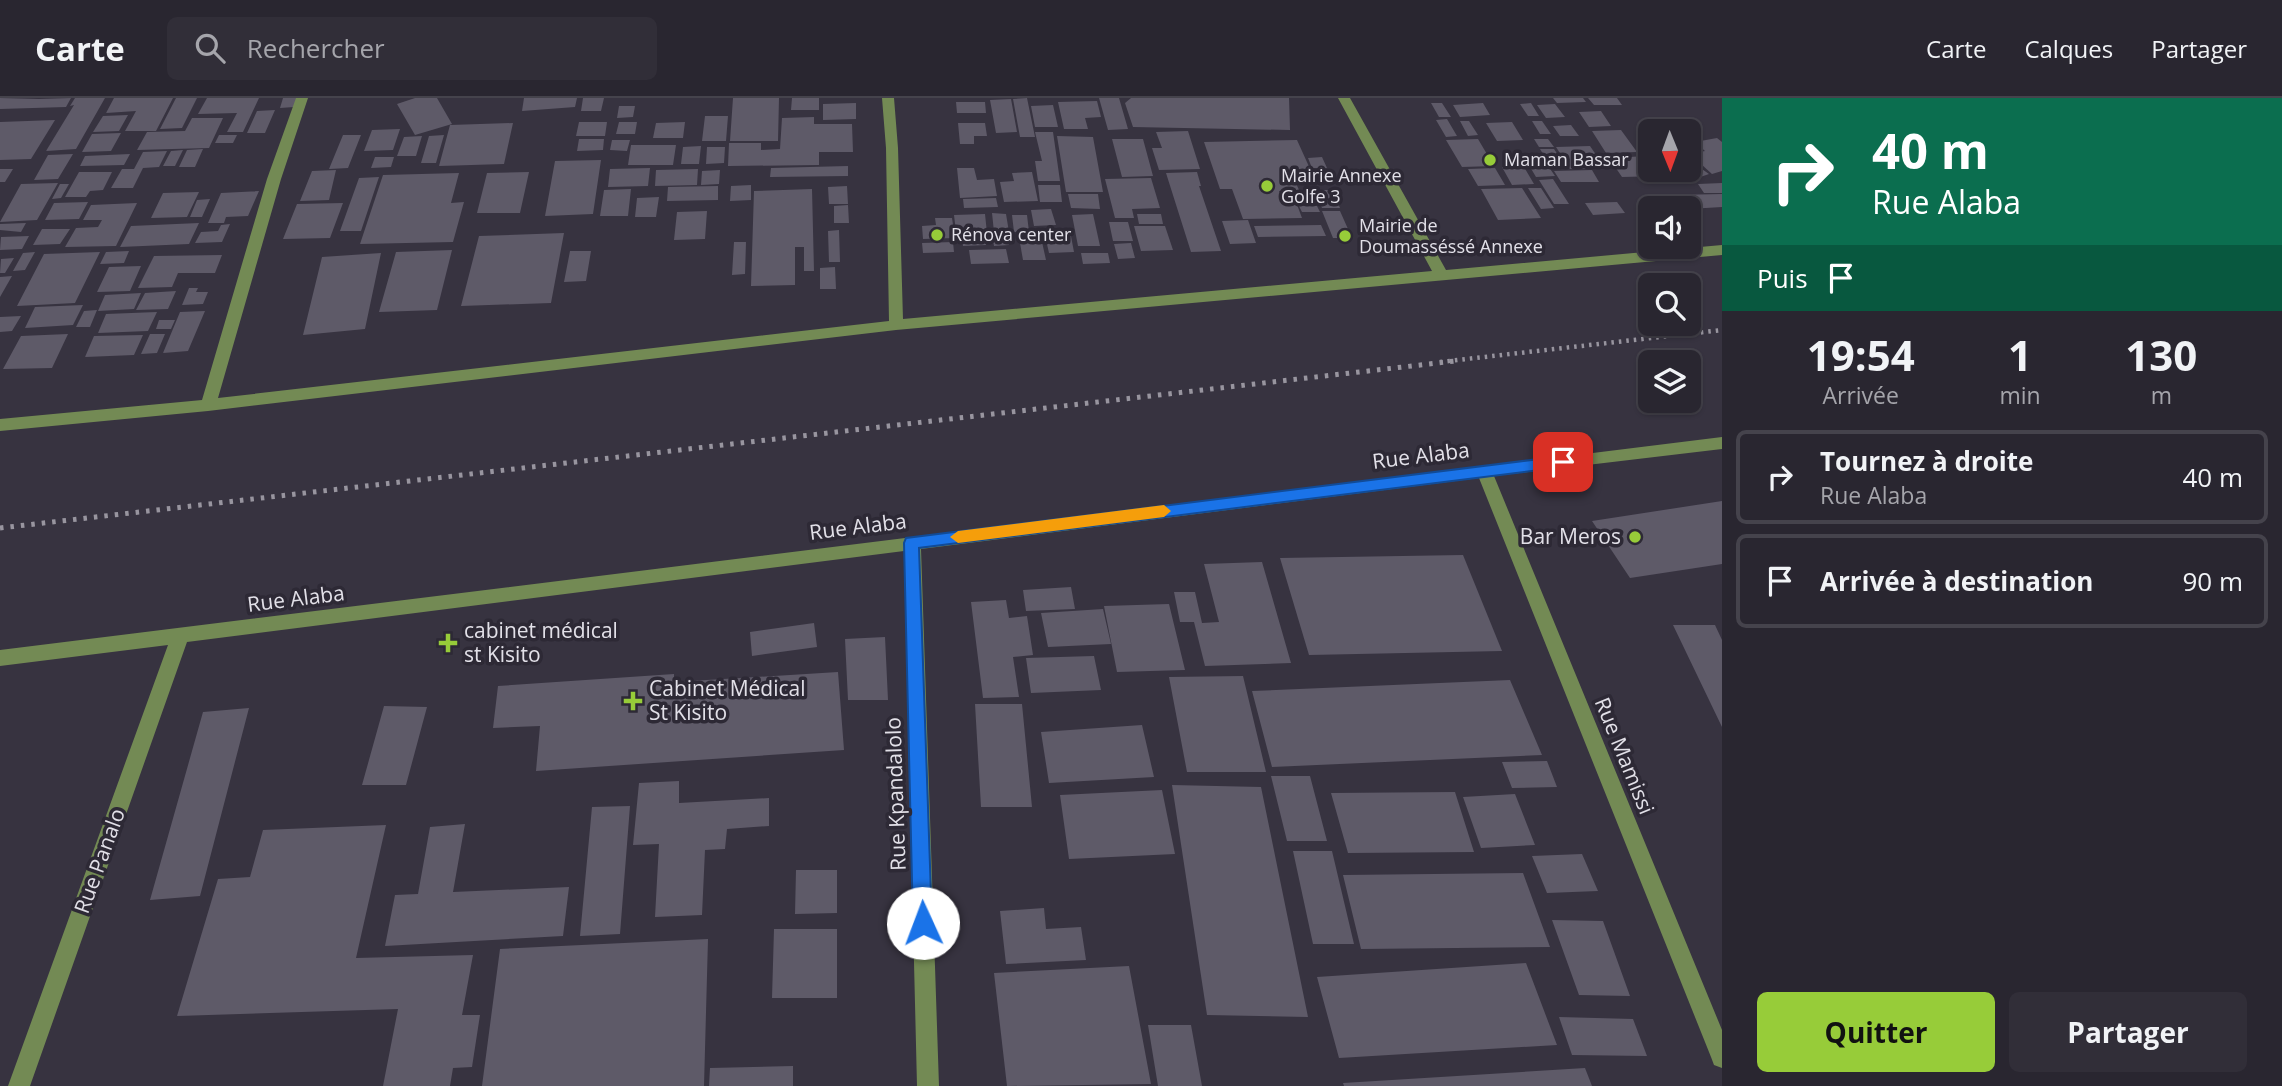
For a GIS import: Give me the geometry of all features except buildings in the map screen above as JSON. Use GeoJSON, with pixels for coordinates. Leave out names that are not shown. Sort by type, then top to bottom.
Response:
{"type":"FeatureCollection","features":[{"type":"Feature","properties":{"kind":"street"},"geometry":{"type":"LineString","coordinates":[[208,405],[274,179],[302,98]]}},
{"type":"Feature","properties":{"kind":"street"},"geometry":{"type":"LineString","coordinates":[[888,98],[892,148],[896,325]]}},
{"type":"Feature","properties":{"kind":"street"},"geometry":{"type":"LineString","coordinates":[[1344,98],[1442,276]]}},
{"type":"Feature","properties":{"kind":"street"},"geometry":{"type":"LineString","coordinates":[[0,425],[208,405],[896,325],[1722,250]]}},
{"type":"Feature","properties":{"kind":"street","name":"Rue Alaba"},"geometry":{"type":"LineString","coordinates":[[0,658],[1722,443]]}},
{"type":"Feature","properties":{"kind":"street","name":"Rue Mamissi"},"geometry":{"type":"LineString","coordinates":[[1484,471],[1722,1057]]}},
{"type":"Feature","properties":{"kind":"street","name":"Rue Kpandalolo"},"geometry":{"type":"LineString","coordinates":[[912,543],[928,1086]]}},
{"type":"Feature","properties":{"kind":"street","name":"Rue Panalo"},"geometry":{"type":"LineString","coordinates":[[19,1086],[180,637]]}},
{"type":"Feature","properties":{"kind":"railway"},"geometry":{"type":"LineString","coordinates":[[1440,362],[1722,330]]}},
{"type":"Feature","properties":{"kind":"railway"},"geometry":{"type":"LineString","coordinates":[[0,528],[1455,361]]}},
{"type":"Feature","properties":{"kind":"slow traffic"},"geometry":{"type":"LineString","coordinates":[[958,537],[1164,511]]}},
{"type":"Feature","properties":{"kind":"place","name":"Maman Bassar"},"geometry":{"type":"Point","coordinates":[1490,160]}},
{"type":"Feature","properties":{"kind":"place","name":"Mairie Annexe Golfe 3"},"geometry":{"type":"Point","coordinates":[1267,186]}},
{"type":"Feature","properties":{"kind":"place","name":"Rénova center"},"geometry":{"type":"Point","coordinates":[937,235]}},
{"type":"Feature","properties":{"kind":"place","name":"Mairie de Doumasséssé Annexe"},"geometry":{"type":"Point","coordinates":[1345,236]}},
{"type":"Feature","properties":{"kind":"place","name":"Bar Meros"},"geometry":{"type":"Point","coordinates":[1635,537]}},
{"type":"Feature","properties":{"kind":"place","name":"cabinet médical st Kisito"},"geometry":{"type":"Point","coordinates":[448,643]}},
{"type":"Feature","properties":{"kind":"place","name":"Cabinet Médical St Kisito"},"geometry":{"type":"Point","coordinates":[633,701]}},
{"type":"Feature","properties":{"kind":"route"},"geometry":{"type":"LineString","coordinates":[[923,923],[912,543],[1563,462]]}}]}
